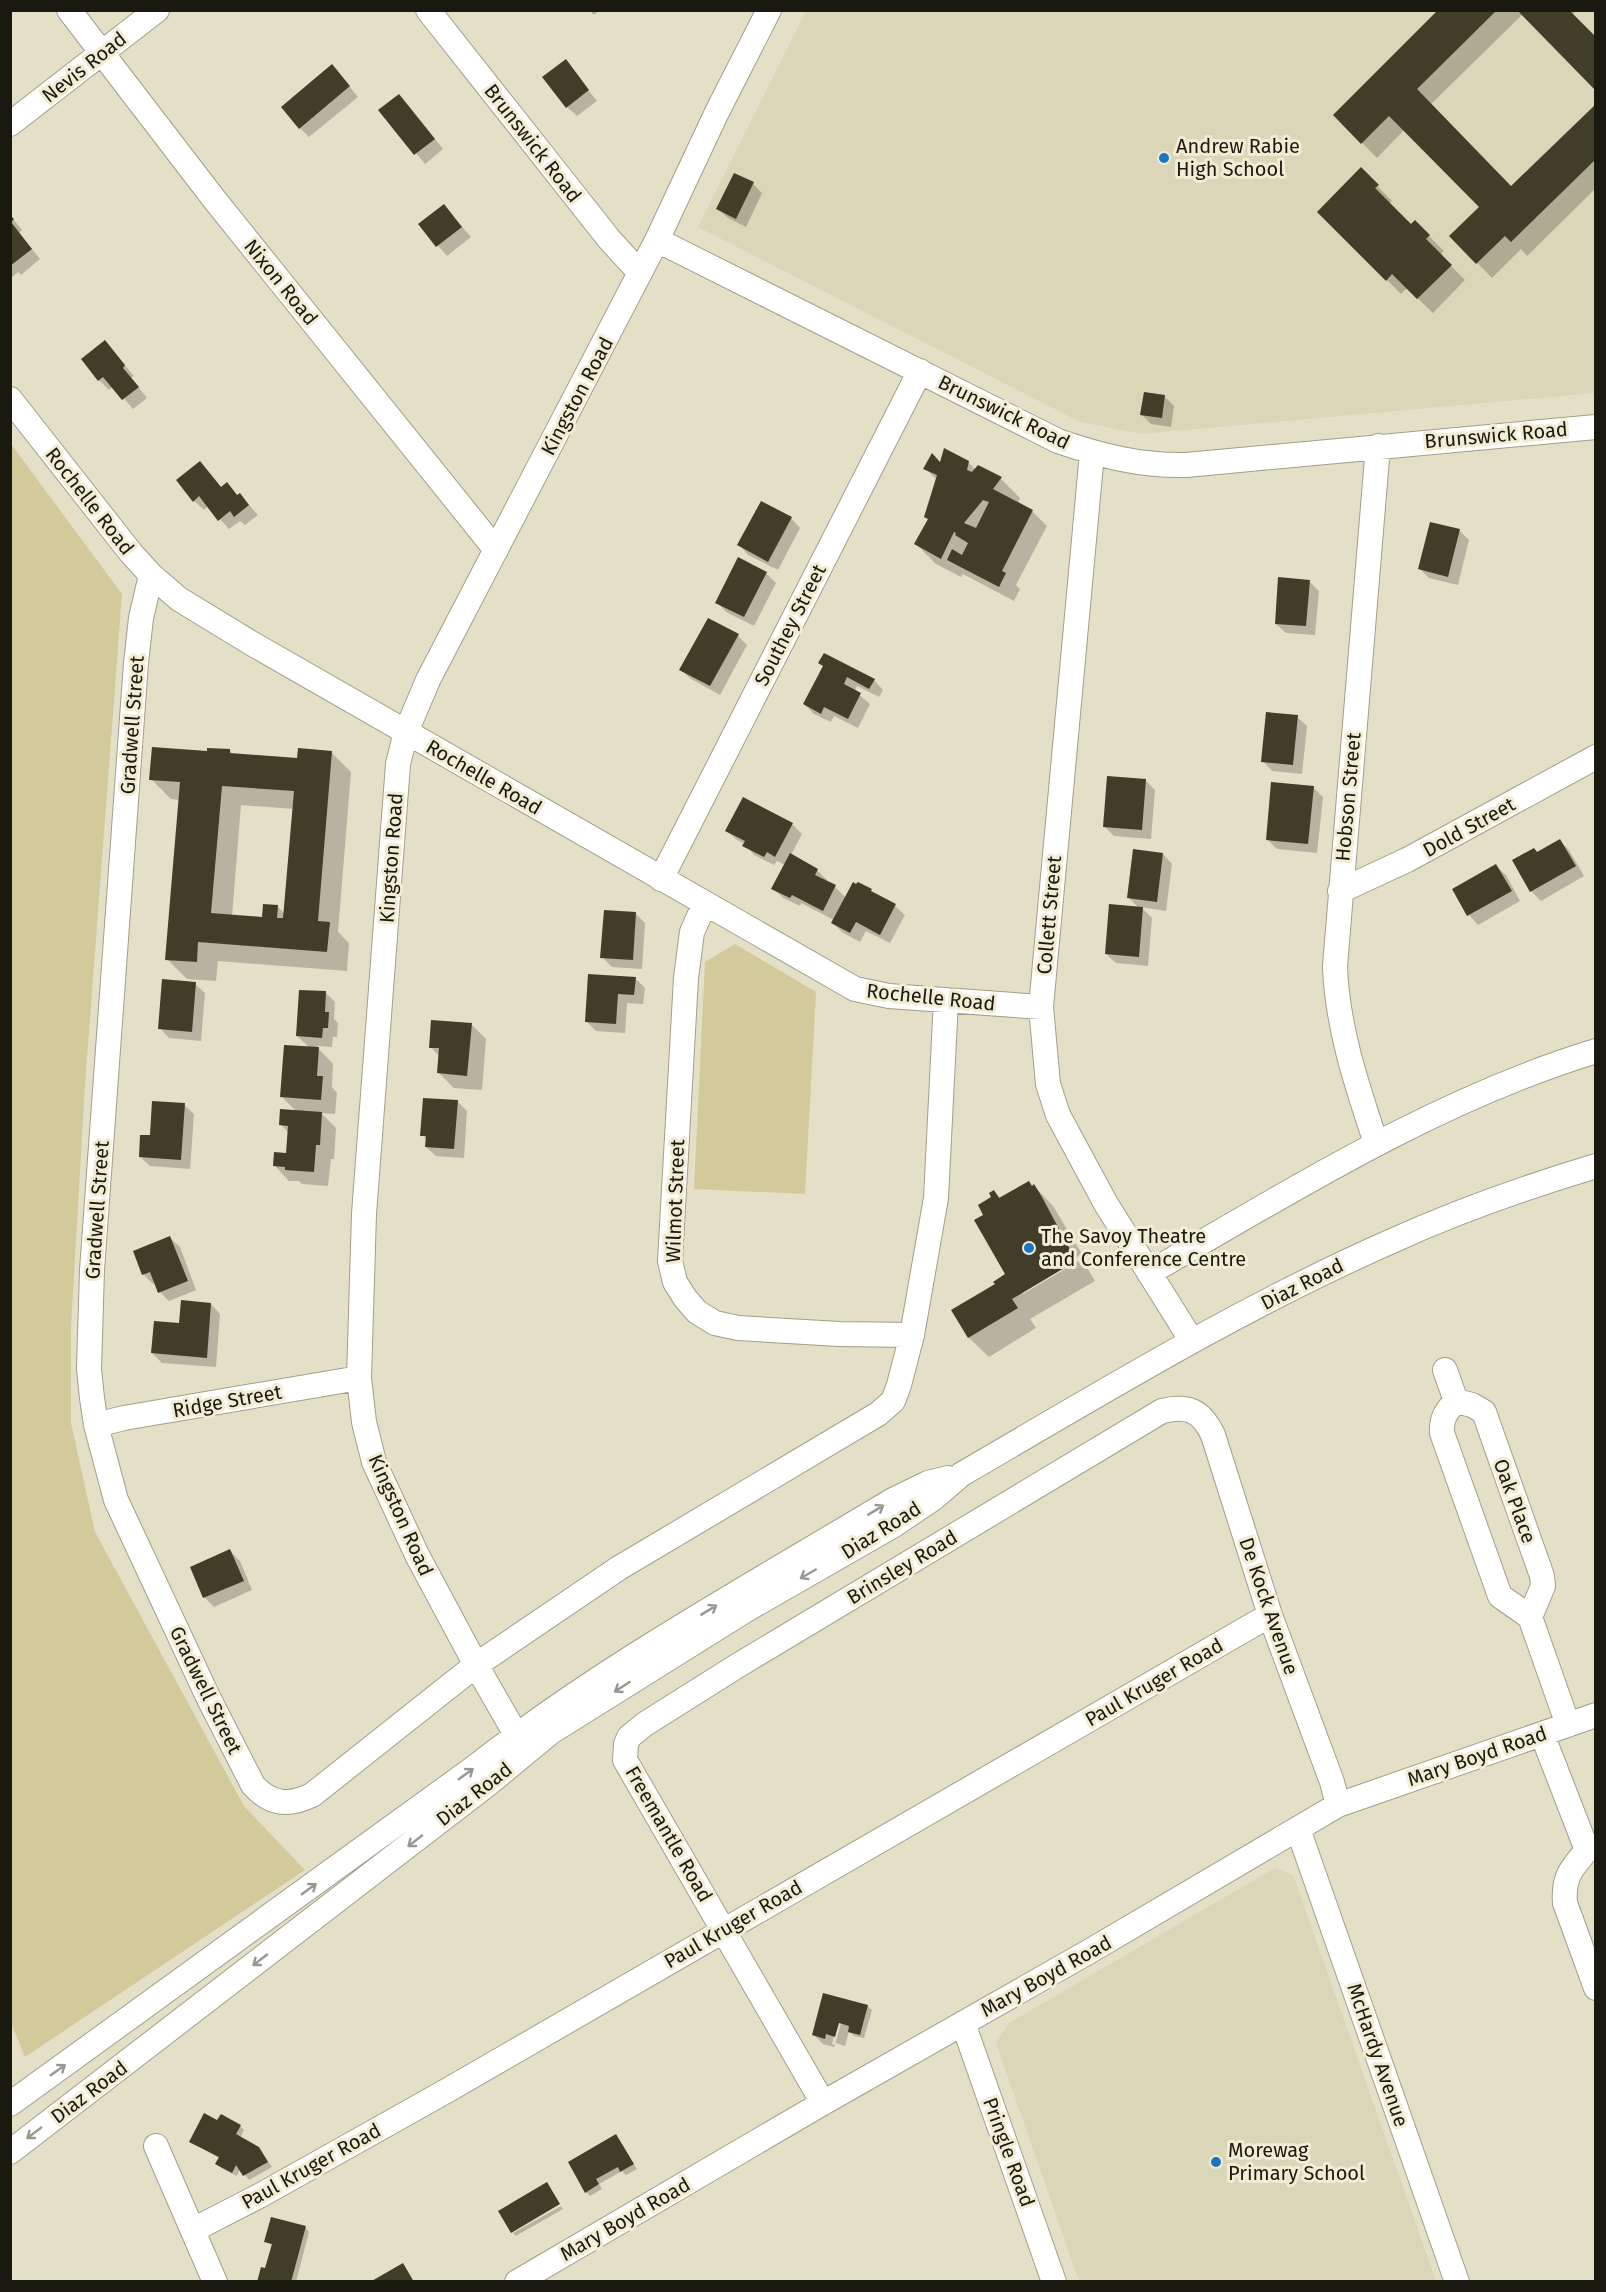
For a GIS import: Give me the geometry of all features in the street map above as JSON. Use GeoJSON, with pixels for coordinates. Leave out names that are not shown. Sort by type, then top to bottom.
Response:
{"type":"FeatureCollection","features":[{"type":"Feature","properties":{"kind":"street","name":"Nixon Road"},"geometry":{"type":"LineString","coordinates":[[69,10],[221,208],[496,550]]}},
{"type":"Feature","properties":{"kind":"street","name":"Nevis Road"},"geometry":{"type":"LineString","coordinates":[[10,124],[157,10]]}},
{"type":"Feature","properties":{"kind":"street","name":"Brunswick Road"},"geometry":{"type":"LineString","coordinates":[[428,10],[609,239],[640,273]]}},
{"type":"Feature","properties":{"kind":"street","name":"Kingston Road"},"geometry":{"type":"LineString","coordinates":[[521,1743],[417,1555],[374,1462],[364,1422],[359,1378],[364,1215],[398,764],[406,732],[428,680],[657,240],[717,112],[769,10]]}},
{"type":"Feature","properties":{"kind":"street","name":"Brunswick Road"},"geometry":{"type":"LineString","coordinates":[[657,240],[1058,441],[1092,453],[1157,465],[1186,465],[1596,427]]}},
{"type":"Feature","properties":{"kind":"street","name":"Southey Street"},"geometry":{"type":"LineString","coordinates":[[661,879],[920,371]]}},
{"type":"Feature","properties":{"kind":"street","name":"Rochelle Road"},"geometry":{"type":"LineString","coordinates":[[10,399],[131,553],[151,575],[189,605],[855,989],[890,996],[1041,1007]]}},
{"type":"Feature","properties":{"kind":"street","name":"Hobson Street"},"geometry":{"type":"LineString","coordinates":[[1376,1143],[1358,1088],[1336,994],[1335,966],[1378,446]]}},
{"type":"Feature","properties":{"kind":"street","name":"Collett Street"},"geometry":{"type":"LineString","coordinates":[[1092,453],[1041,1007],[1046,1073],[1058,1114],[1106,1204],[1191,1341]]}},
{"type":"Feature","properties":{"kind":"street","name":"Gradwell Street"},"geometry":{"type":"LineString","coordinates":[[151,575],[141,618],[136,663],[92,1270],[89,1369],[96,1425],[116,1500],[209,1699],[253,1785],[275,1801],[298,1801],[312,1795],[476,1665]]}},
{"type":"Feature","properties":{"kind":"street","name":"Dold Street"},"geometry":{"type":"LineString","coordinates":[[1340,891],[1407,861],[1596,757]]}},
{"type":"Feature","properties":{"kind":"street","name":"Wilmot Street"},"geometry":{"type":"LineString","coordinates":[[705,903],[692,932],[686,978],[670,1261],[675,1282],[697,1312],[715,1323],[738,1328],[839,1334],[912,1335]]}},
{"type":"Feature","properties":{"kind":"street"},"geometry":{"type":"LineString","coordinates":[[476,1665],[620,1568],[886,1408],[897,1394],[912,1335],[936,1198],[946,1000]]}},
{"type":"Feature","properties":{"kind":"street"},"geometry":{"type":"LineString","coordinates":[[1149,1273],[1376,1143],[1517,1078],[1596,1051]]}},
{"type":"Feature","properties":{"kind":"street","name":"Diaz Road"},"geometry":{"type":"LineString","coordinates":[[10,2104],[169,1991],[475,1767],[521,1743],[551,1732],[746,1610],[894,1525],[934,1498],[962,1474],[1191,1341],[1310,1279],[1391,1241],[1478,1205],[1596,1166]]}},
{"type":"Feature","properties":{"kind":"street"},"geometry":{"type":"LineString","coordinates":[[1445,1370],[1456,1401],[1445,1414],[1442,1433],[1500,1596],[1530,1617],[1568,1725]]}},
{"type":"Feature","properties":{"kind":"street","name":"Ridge Street"},"geometry":{"type":"LineString","coordinates":[[96,1425],[124,1418],[359,1378]]}},
{"type":"Feature","properties":{"kind":"street","name":"Oak Place"},"geometry":{"type":"LineString","coordinates":[[1456,1401],[1472,1405],[1484,1412],[1542,1576],[1543,1586],[1530,1617]]}},
{"type":"Feature","properties":{"kind":"street","name":"Brinsley Road"},"geometry":{"type":"LineString","coordinates":[[625,1752],[629,1737],[654,1718],[1162,1411],[1183,1408],[1196,1412]]}},
{"type":"Feature","properties":{"kind":"street","name":"De Kock Avenue"},"geometry":{"type":"LineString","coordinates":[[1196,1412],[1208,1423],[1213,1435],[1270,1615],[1332,1782],[1338,1805]]}},
{"type":"Feature","properties":{"kind":"street","name":"Paul Kruger Road"},"geometry":{"type":"LineString","coordinates":[[193,2230],[261,2195],[448,2090],[1270,1615]]}},
{"type":"Feature","properties":{"kind":"street","name":"Mary Boyd Road"},"geometry":{"type":"LineString","coordinates":[[517,2282],[1338,1805],[1596,1715]]}},
{"type":"Feature","properties":{"kind":"street"},"geometry":{"type":"LineString","coordinates":[[1542,1734],[1591,1851],[1567,1875],[1564,1888],[1565,1903],[1596,1988]]}},
{"type":"Feature","properties":{"kind":"street","name":"Diaz Road"},"geometry":{"type":"LineString","coordinates":[[10,2152],[469,1799],[521,1743]]}},
{"type":"Feature","properties":{"kind":"street","name":"Freemantle Road"},"geometry":{"type":"LineString","coordinates":[[625,1752],[625,1761],[823,2103]]}},
{"type":"Feature","properties":{"kind":"street","name":"McHardy Avenue"},"geometry":{"type":"LineString","coordinates":[[1298,1829],[1457,2282]]}},
{"type":"Feature","properties":{"kind":"street","name":"Pringle Road"},"geometry":{"type":"LineString","coordinates":[[963,2023],[1054,2282]]}},
{"type":"Feature","properties":{"kind":"street"},"geometry":{"type":"LineString","coordinates":[[156,2146],[215,2282]]}},
{"type":"Feature","properties":{"kind":"shaded area","name":"Andrew Rabie High School"},"geometry":{"type":"Polygon","coordinates":[[[806,11],[1595,11],[1595,393],[1142,434],[1080,422],[698,227],[806,11]]]}},
{"type":"Feature","properties":{"kind":"shaded area"},"geometry":{"type":"Polygon","coordinates":[[[11,444],[122,594],[85,1085],[71,1327],[71,1423],[95,1532],[244,1806],[305,1870],[25,2057],[10,2020],[11,444]]]}},
{"type":"Feature","properties":{"kind":"shaded area"},"geometry":{"type":"Polygon","coordinates":[[[735,944],[816,992],[805,1194],[694,1189],[705,962],[735,944]]]}},
{"type":"Feature","properties":{"kind":"shaded area","name":"Morewag Primary School"},"geometry":{"type":"Polygon","coordinates":[[[1275,1868],[1293,1875],[1436,2281],[1079,2281],[996,2043],[1009,2023],[1275,1868]]]}},
{"type":"Feature","properties":{"kind":"building"},"geometry":{"type":"Polygon","coordinates":[[[1438,10],[1497,10],[1417,89],[1511,186],[1596,104],[1596,159],[1511,242],[1505,236],[1476,264],[1449,236],[1479,207],[1389,116],[1361,144],[1333,115],[1438,10]]]}},
{"type":"Feature","properties":{"kind":"building"},"geometry":{"type":"Polygon","coordinates":[[[1517,10],[1569,10],[1596,37],[1596,91],[1517,10]]]}},
{"type":"Feature","properties":{"kind":"building"},"geometry":{"type":"Polygon","coordinates":[[[566,59],[589,90],[566,108],[542,77],[566,59]]]}},
{"type":"Feature","properties":{"kind":"building"},"geometry":{"type":"Polygon","coordinates":[[[332,64],[350,86],[299,129],[281,107],[332,64]]]}},
{"type":"Feature","properties":{"kind":"building"},"geometry":{"type":"Polygon","coordinates":[[[399,94],[435,139],[414,155],[378,110],[399,94]]]}},
{"type":"Feature","properties":{"kind":"building"},"geometry":{"type":"Polygon","coordinates":[[[1361,167],[1379,185],[1375,188],[1411,224],[1415,220],[1430,235],[1426,239],[1452,265],[1417,299],[1392,274],[1386,281],[1317,212],[1361,167]]]}},
{"type":"Feature","properties":{"kind":"building"},"geometry":{"type":"Polygon","coordinates":[[[734,173],[754,182],[736,219],[716,209],[734,173]]]}},
{"type":"Feature","properties":{"kind":"building"},"geometry":{"type":"Polygon","coordinates":[[[444,204],[462,227],[436,247],[418,224],[444,204]]]}},
{"type":"Feature","properties":{"kind":"building"},"geometry":{"type":"Polygon","coordinates":[[[10,215],[14,219],[11,222],[32,249],[10,266],[10,215]]]}},
{"type":"Feature","properties":{"kind":"building"},"geometry":{"type":"Polygon","coordinates":[[[105,340],[125,365],[123,368],[139,387],[122,400],[103,377],[98,381],[81,359],[105,340]]]}},
{"type":"Feature","properties":{"kind":"building"},"geometry":{"type":"Polygon","coordinates":[[[1144,392],[1165,395],[1162,418],[1140,415],[1144,392]]]}},
{"type":"Feature","properties":{"kind":"building"},"geometry":{"type":"Polygon","coordinates":[[[944,448],[969,461],[967,470],[972,472],[978,465],[1002,477],[993,489],[1033,510],[1002,571],[1006,573],[999,587],[947,560],[952,549],[962,555],[968,543],[955,535],[956,533],[954,532],[941,559],[914,544],[928,519],[924,517],[937,475],[923,469],[932,453],[940,462],[944,448]],[[983,500],[964,523],[976,528],[989,502],[983,500]]]}},
{"type":"Feature","properties":{"kind":"building"},"geometry":{"type":"Polygon","coordinates":[[[200,461],[221,487],[227,482],[249,505],[234,517],[230,511],[218,521],[199,496],[193,502],[176,480],[200,461]]]}},
{"type":"Feature","properties":{"kind":"building"},"geometry":{"type":"Polygon","coordinates":[[[761,501],[792,517],[768,562],[737,545],[761,501]]]}},
{"type":"Feature","properties":{"kind":"building"},"geometry":{"type":"Polygon","coordinates":[[[1430,522],[1460,529],[1448,577],[1418,569],[1430,522]]]}},
{"type":"Feature","properties":{"kind":"building"},"geometry":{"type":"Polygon","coordinates":[[[738,557],[767,572],[744,617],[715,603],[738,557]]]}},
{"type":"Feature","properties":{"kind":"building"},"geometry":{"type":"Polygon","coordinates":[[[1278,577],[1310,580],[1306,626],[1275,624],[1278,577]]]}},
{"type":"Feature","properties":{"kind":"building"},"geometry":{"type":"Polygon","coordinates":[[[708,618],[739,634],[710,686],[679,670],[708,618]]]}},
{"type":"Feature","properties":{"kind":"building"},"geometry":{"type":"Polygon","coordinates":[[[824,653],[875,679],[869,689],[847,677],[844,684],[861,693],[848,719],[824,707],[821,714],[803,704],[823,666],[818,663],[824,653]]]}},
{"type":"Feature","properties":{"kind":"building"},"geometry":{"type":"Polygon","coordinates":[[[1266,712],[1298,715],[1293,765],[1261,762],[1266,712]]]}},
{"type":"Feature","properties":{"kind":"building"},"geometry":{"type":"Polygon","coordinates":[[[152,747],[207,751],[207,748],[230,749],[230,753],[297,758],[298,748],[332,751],[318,921],[330,922],[327,952],[198,942],[197,962],[165,960],[180,782],[149,780],[152,747]],[[222,786],[211,913],[262,917],[263,904],[278,905],[277,918],[283,918],[294,791],[222,786]]]}},
{"type":"Feature","properties":{"kind":"building"},"geometry":{"type":"Polygon","coordinates":[[[1107,776],[1146,779],[1142,830],[1103,827],[1107,776]]]}},
{"type":"Feature","properties":{"kind":"building"},"geometry":{"type":"Polygon","coordinates":[[[1271,782],[1314,786],[1308,844],[1266,840],[1271,782]]]}},
{"type":"Feature","properties":{"kind":"building"},"geometry":{"type":"Polygon","coordinates":[[[743,797],[793,823],[775,857],[767,852],[764,857],[742,846],[745,841],[725,831],[743,797]]]}},
{"type":"Feature","properties":{"kind":"building"},"geometry":{"type":"Polygon","coordinates":[[[1560,839],[1576,866],[1530,892],[1512,860],[1534,848],[1537,852],[1560,839]]]}},
{"type":"Feature","properties":{"kind":"building"},"geometry":{"type":"Polygon","coordinates":[[[1133,849],[1163,853],[1157,902],[1127,898],[1133,849]]]}},
{"type":"Feature","properties":{"kind":"building"},"geometry":{"type":"Polygon","coordinates":[[[790,853],[818,869],[815,875],[836,885],[823,911],[792,895],[790,898],[771,889],[790,853]]]}},
{"type":"Feature","properties":{"kind":"building"},"geometry":{"type":"Polygon","coordinates":[[[1496,864],[1512,891],[1467,916],[1452,889],[1496,864]]]}},
{"type":"Feature","properties":{"kind":"building"},"geometry":{"type":"Polygon","coordinates":[[[853,882],[872,889],[871,891],[896,904],[880,935],[856,922],[850,933],[831,923],[853,882]]]}},
{"type":"Feature","properties":{"kind":"building"},"geometry":{"type":"Polygon","coordinates":[[[1109,904],[1143,907],[1139,957],[1105,954],[1109,904]]]}},
{"type":"Feature","properties":{"kind":"building"},"geometry":{"type":"Polygon","coordinates":[[[604,910],[636,912],[633,960],[600,958],[604,910]]]}},
{"type":"Feature","properties":{"kind":"building"},"geometry":{"type":"Polygon","coordinates":[[[588,974],[636,977],[634,995],[618,994],[616,1024],[585,1022],[588,974]]]}},
{"type":"Feature","properties":{"kind":"building"},"geometry":{"type":"Polygon","coordinates":[[[162,979],[196,982],[192,1032],[158,1029],[162,979]]]}},
{"type":"Feature","properties":{"kind":"building"},"geometry":{"type":"Polygon","coordinates":[[[299,990],[326,991],[325,1012],[329,1012],[328,1028],[323,1028],[322,1038],[296,1036],[299,990]]]}},
{"type":"Feature","properties":{"kind":"building"},"geometry":{"type":"Polygon","coordinates":[[[431,1020],[472,1023],[467,1076],[437,1073],[439,1048],[429,1048],[431,1020]]]}},
{"type":"Feature","properties":{"kind":"building"},"geometry":{"type":"Polygon","coordinates":[[[284,1045],[319,1047],[317,1076],[323,1076],[321,1100],[280,1097],[284,1045]]]}},
{"type":"Feature","properties":{"kind":"building"},"geometry":{"type":"Polygon","coordinates":[[[423,1098],[458,1100],[454,1149],[425,1147],[426,1136],[420,1136],[423,1098]]]}},
{"type":"Feature","properties":{"kind":"building"},"geometry":{"type":"Polygon","coordinates":[[[152,1101],[185,1103],[181,1160],[139,1157],[140,1135],[150,1135],[152,1101]]]}},
{"type":"Feature","properties":{"kind":"building"},"geometry":{"type":"Polygon","coordinates":[[[280,1109],[322,1112],[320,1145],[316,1145],[314,1172],[285,1170],[285,1167],[273,1166],[274,1152],[286,1153],[288,1126],[279,1125],[280,1109]]]}},
{"type":"Feature","properties":{"kind":"building","name":"The Savoy Theatre and Conference Centre"},"geometry":{"type":"Polygon","coordinates":[[[1029,1181],[1032,1186],[1034,1184],[1042,1197],[1076,1261],[1012,1299],[1018,1308],[968,1338],[951,1310],[995,1284],[993,1282],[1005,1274],[974,1220],[983,1215],[978,1205],[991,1197],[989,1193],[994,1190],[999,1198],[1029,1181]]]}},
{"type":"Feature","properties":{"kind":"building"},"geometry":{"type":"Polygon","coordinates":[[[170,1236],[188,1281],[158,1293],[150,1272],[142,1275],[133,1251],[170,1236]]]}},
{"type":"Feature","properties":{"kind":"building"},"geometry":{"type":"Polygon","coordinates":[[[181,1300],[211,1303],[207,1358],[151,1353],[154,1321],[179,1323],[181,1300]]]}},
{"type":"Feature","properties":{"kind":"building"},"geometry":{"type":"Polygon","coordinates":[[[230,1549],[244,1581],[203,1598],[190,1567],[230,1549]]]}},
{"type":"Feature","properties":{"kind":"building"},"geometry":{"type":"Polygon","coordinates":[[[823,1993],[868,2005],[860,2035],[848,2032],[849,2026],[839,2023],[835,2037],[826,2034],[825,2039],[812,2035],[823,1993]]]}},
{"type":"Feature","properties":{"kind":"building"},"geometry":{"type":"Polygon","coordinates":[[[204,2113],[217,2120],[221,2114],[241,2125],[236,2134],[259,2147],[268,2162],[243,2176],[236,2165],[232,2173],[215,2164],[219,2157],[189,2142],[204,2113]]]}},
{"type":"Feature","properties":{"kind":"building"},"geometry":{"type":"Polygon","coordinates":[[[616,2134],[634,2164],[620,2172],[618,2167],[596,2179],[599,2184],[585,2193],[568,2162],[616,2134]]]}},
{"type":"Feature","properties":{"kind":"building"},"geometry":{"type":"Polygon","coordinates":[[[547,2182],[560,2204],[511,2233],[498,2211],[547,2182]]]}},
{"type":"Feature","properties":{"kind":"building"},"geometry":{"type":"Polygon","coordinates":[[[271,2217],[306,2226],[291,2282],[257,2282],[261,2267],[265,2268],[272,2244],[264,2242],[271,2217]]]}},
{"type":"Feature","properties":{"kind":"building"},"geometry":{"type":"Polygon","coordinates":[[[403,2263],[414,2282],[370,2282],[403,2263]]]}},
{"type":"Feature","properties":{"kind":"place","name":"Andrew Rabie High School"},"geometry":{"type":"Point","coordinates":[1164,158]}},
{"type":"Feature","properties":{"kind":"place","name":"The Savoy Theatre and Conference Centre"},"geometry":{"type":"Point","coordinates":[1029,1248]}},
{"type":"Feature","properties":{"kind":"place","name":"Morewag Primary School"},"geometry":{"type":"Point","coordinates":[1216,2162]}}]}
